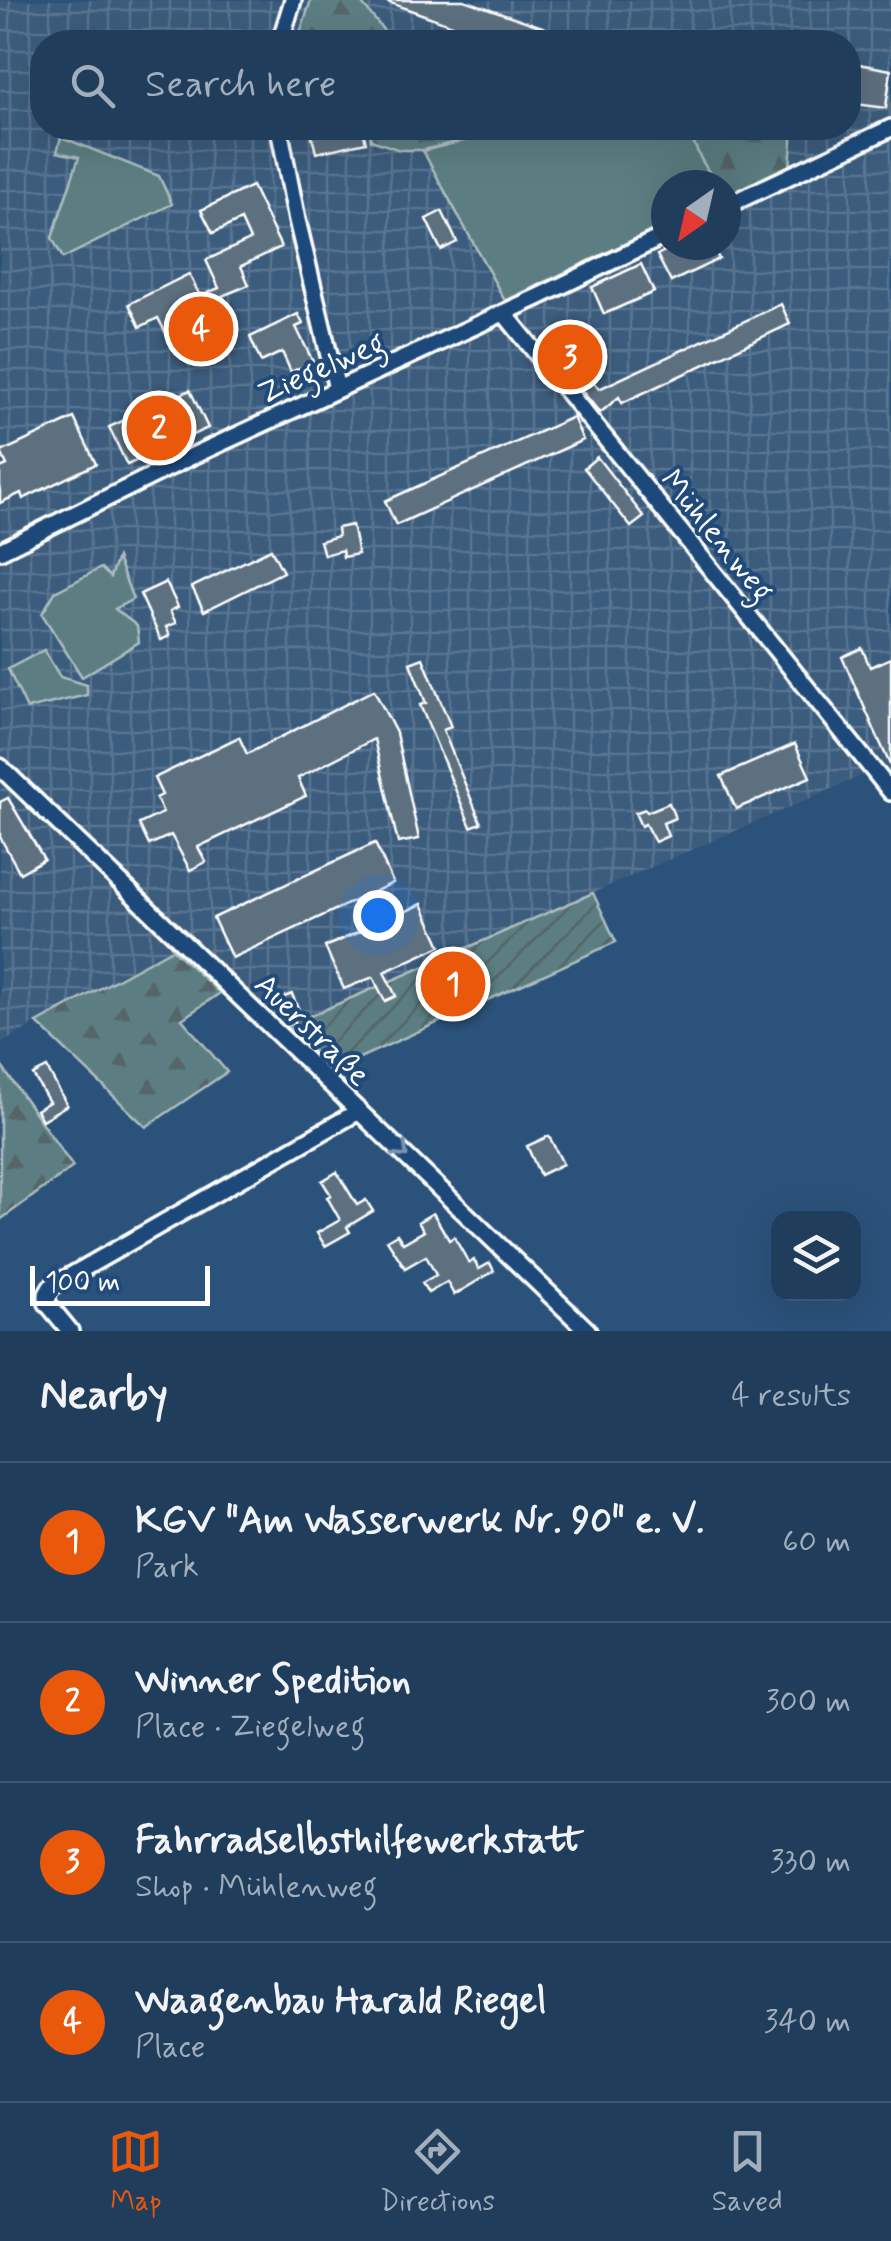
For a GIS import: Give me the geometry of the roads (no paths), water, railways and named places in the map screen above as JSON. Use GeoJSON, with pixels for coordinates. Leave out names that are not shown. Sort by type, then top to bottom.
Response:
{"type":"FeatureCollection","features":[{"type":"Feature","properties":{"kind":"street"},"geometry":{"type":"LineString","coordinates":[[284,30],[293,0]]}},
{"type":"Feature","properties":{"kind":"street"},"geometry":{"type":"LineString","coordinates":[[741,199],[891,128]]}},
{"type":"Feature","properties":{"kind":"street"},"geometry":{"type":"LineString","coordinates":[[281,140],[296,220],[337,389]]}},
{"type":"Feature","properties":{"kind":"street","name":"Ziegelweg"},"geometry":{"type":"LineString","coordinates":[[0,551],[186,459],[651,242]]}},
{"type":"Feature","properties":{"kind":"street","name":"Mühlenweg"},"geometry":{"type":"LineString","coordinates":[[504,313],[891,792]]}},
{"type":"Feature","properties":{"kind":"street","name":"Auerstraße"},"geometry":{"type":"LineString","coordinates":[[0,767],[588,1331]]}},
{"type":"Feature","properties":{"kind":"street"},"geometry":{"type":"LineString","coordinates":[[70,1331],[47,1303],[51,1286],[358,1110]]}},
{"type":"Feature","properties":{"kind":"place","name":"Waagenbau Harald Riegel"},"geometry":{"type":"Point","coordinates":[201,329]}},
{"type":"Feature","properties":{"kind":"place","name":"Fahrradselbsthilfewerkstatt"},"geometry":{"type":"Point","coordinates":[570,357]}},
{"type":"Feature","properties":{"kind":"place","name":"Winner Spedition"},"geometry":{"type":"Point","coordinates":[159,428]}},
{"type":"Feature","properties":{"kind":"place","name":"KGV \"Am Wasserwerk Nr. 90\" e. V."},"geometry":{"type":"Point","coordinates":[453,984]}}]}
